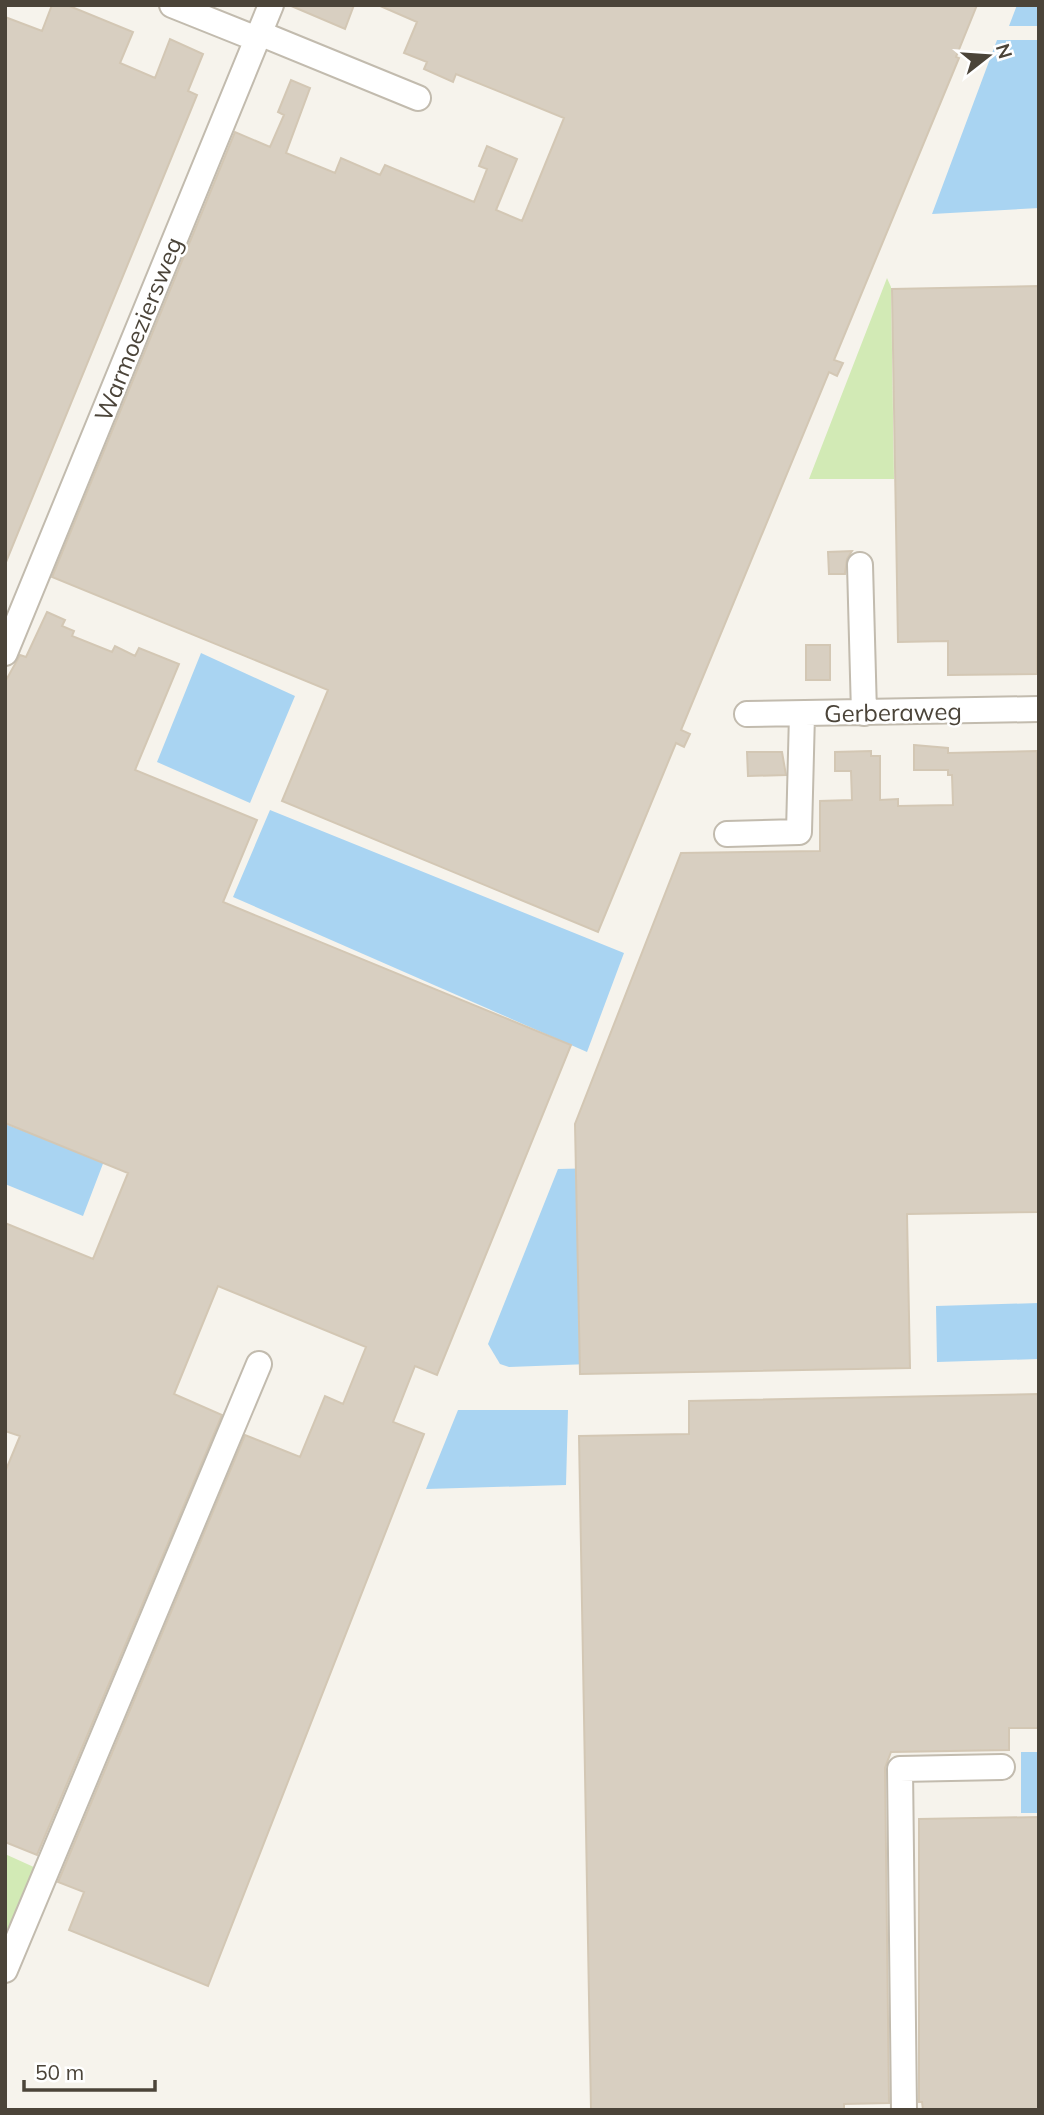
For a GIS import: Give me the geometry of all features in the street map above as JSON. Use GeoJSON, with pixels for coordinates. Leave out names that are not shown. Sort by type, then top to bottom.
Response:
{"type":"FeatureCollection","features":[{"type":"Feature","properties":{"kind":"street"},"geometry":{"type":"LineString","coordinates":[[172,5],[418,98]]}},
{"type":"Feature","properties":{"kind":"street","name":"Warmoeziersweg"},"geometry":{"type":"LineString","coordinates":[[5,653],[271,5]]}},
{"type":"Feature","properties":{"kind":"street"},"geometry":{"type":"LineString","coordinates":[[860,565],[864,713]]}},
{"type":"Feature","properties":{"kind":"street","name":"Gerberaweg"},"geometry":{"type":"LineString","coordinates":[[747,715],[1039,709]]}},
{"type":"Feature","properties":{"kind":"street"},"geometry":{"type":"LineString","coordinates":[[727,834],[799,832],[802,714]]}},
{"type":"Feature","properties":{"kind":"street"},"geometry":{"type":"LineString","coordinates":[[5,1970],[258,1364]]}},
{"type":"Feature","properties":{"kind":"street"},"geometry":{"type":"LineString","coordinates":[[904,2110],[900,1769],[1002,1767]]}},
{"type":"Feature","properties":{"kind":"green space"},"geometry":{"type":"Polygon","coordinates":[[[887,278],[891,287],[894,479],[809,479],[887,278]]]}},
{"type":"Feature","properties":{"kind":"green space"},"geometry":{"type":"Polygon","coordinates":[[[5,1854],[47,1873],[5,1977],[5,1854]]]}},
{"type":"Feature","properties":{"kind":"water"},"geometry":{"type":"Polygon","coordinates":[[[1017,5],[1039,5],[1039,26],[1009,26],[1017,5]]]}},
{"type":"Feature","properties":{"kind":"water"},"geometry":{"type":"Polygon","coordinates":[[[997,40],[1039,40],[1039,208],[932,214],[997,40]]]}},
{"type":"Feature","properties":{"kind":"water"},"geometry":{"type":"Polygon","coordinates":[[[201,653],[295,696],[250,803],[157,762],[201,653]]]}},
{"type":"Feature","properties":{"kind":"water"},"geometry":{"type":"Polygon","coordinates":[[[270,810],[624,953],[587,1052],[233,897],[270,810]]]}},
{"type":"Feature","properties":{"kind":"water"},"geometry":{"type":"Polygon","coordinates":[[[5,1124],[104,1161],[83,1216],[5,1184],[5,1124]]]}},
{"type":"Feature","properties":{"kind":"water"},"geometry":{"type":"Polygon","coordinates":[[[640,1167],[643,1362],[509,1367],[500,1364],[488,1344],[558,1169],[640,1167]]]}},
{"type":"Feature","properties":{"kind":"water"},"geometry":{"type":"Polygon","coordinates":[[[1039,1303],[1039,1359],[937,1362],[936,1306],[1039,1303]]]}},
{"type":"Feature","properties":{"kind":"water"},"geometry":{"type":"Polygon","coordinates":[[[458,1410],[568,1410],[566,1485],[426,1489],[458,1410]]]}},
{"type":"Feature","properties":{"kind":"water"},"geometry":{"type":"Polygon","coordinates":[[[1021,1752],[1039,1752],[1039,1813],[1021,1813],[1021,1752]]]}},
{"type":"Feature","properties":{"kind":"building"},"geometry":{"type":"Polygon","coordinates":[[[52,5],[67,5],[133,32],[120,63],[155,78],[170,39],[203,54],[188,91],[197,95],[6,562],[5,17],[42,31],[52,5]]]}},
{"type":"Feature","properties":{"kind":"building"},"geometry":{"type":"Polygon","coordinates":[[[289,5],[354,5],[345,29],[289,5]]]}},
{"type":"Feature","properties":{"kind":"building"},"geometry":{"type":"Polygon","coordinates":[[[378,5],[977,5],[956,57],[959,58],[834,360],[843,363],[837,376],[829,372],[681,730],[690,734],[684,747],[676,743],[598,932],[282,801],[328,690],[52,577],[235,132],[270,147],[284,115],[278,112],[291,80],[310,88],[286,153],[335,173],[341,158],[380,175],[385,165],[474,202],[487,169],[479,166],[487,146],[517,159],[496,210],[522,221],[564,118],[456,74],[453,82],[424,69],[427,62],[404,53],[417,22],[378,5]]]}},
{"type":"Feature","properties":{"kind":"building"},"geometry":{"type":"Polygon","coordinates":[[[1039,286],[1037,674],[948,675],[948,641],[898,642],[892,289],[1039,286]]]}},
{"type":"Feature","properties":{"kind":"building"},"geometry":{"type":"Polygon","coordinates":[[[852,551],[847,559],[845,574],[829,574],[828,552],[852,551]]]}},
{"type":"Feature","properties":{"kind":"building"},"geometry":{"type":"Polygon","coordinates":[[[47,612],[65,620],[62,626],[74,631],[72,636],[112,652],[115,646],[135,656],[139,648],[179,664],[135,770],[257,820],[223,902],[571,1045],[437,1375],[415,1366],[393,1422],[424,1434],[208,1986],[69,1930],[84,1892],[58,1882],[245,1435],[300,1457],[325,1396],[343,1404],[366,1347],[218,1286],[174,1394],[222,1415],[37,1855],[5,1842],[5,1472],[20,1436],[5,1431],[5,1223],[93,1259],[128,1173],[5,1123],[5,682],[20,655],[26,657],[47,612]]]}},
{"type":"Feature","properties":{"kind":"building"},"geometry":{"type":"Polygon","coordinates":[[[806,645],[830,645],[830,680],[806,680],[806,645]]]}},
{"type":"Feature","properties":{"kind":"building"},"geometry":{"type":"Polygon","coordinates":[[[914,745],[948,748],[948,753],[1037,751],[1039,1212],[907,1214],[910,1368],[580,1374],[575,1124],[681,853],[820,851],[820,801],[852,800],[851,771],[835,771],[835,752],[871,751],[871,756],[880,756],[880,800],[898,799],[898,806],[953,805],[952,775],[948,775],[948,770],[914,770],[914,745]]]}},
{"type":"Feature","properties":{"kind":"building"},"geometry":{"type":"Polygon","coordinates":[[[747,752],[782,752],[786,775],[748,776],[747,752]]]}},
{"type":"Feature","properties":{"kind":"building"},"geometry":{"type":"Polygon","coordinates":[[[1039,1394],[1039,1728],[1009,1728],[1009,1750],[891,1752],[885,1768],[889,2103],[844,2104],[844,2110],[591,2110],[579,1436],[689,1434],[689,1401],[1039,1394]]]}},
{"type":"Feature","properties":{"kind":"building"},"geometry":{"type":"Polygon","coordinates":[[[1039,1817],[1039,2110],[923,2110],[922,2102],[919,2102],[919,1819],[1039,1817]]]}}]}
